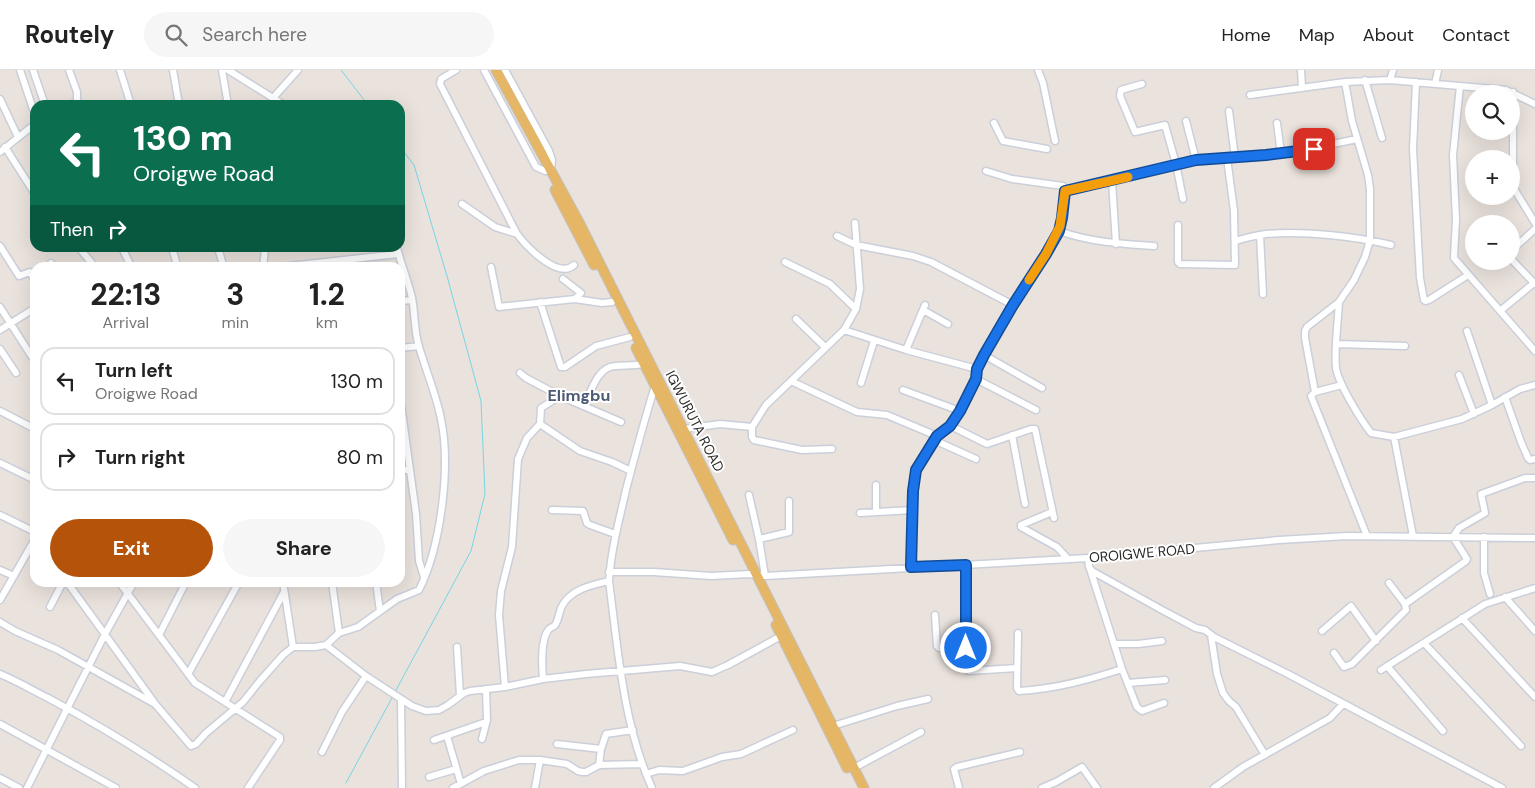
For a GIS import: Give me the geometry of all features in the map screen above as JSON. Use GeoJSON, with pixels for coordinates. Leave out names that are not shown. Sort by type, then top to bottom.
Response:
{"type":"FeatureCollection","features":[{"type":"Feature","properties":{"kind":"main road","name":"IGWURUTA ROAD"},"geometry":{"type":"LineString","coordinates":[[489,70],[548,170],[655,386],[757,575],[781,636],[857,788]]}},
{"type":"Feature","properties":{"kind":"main road","name":"IGWURUTA ROAD"},"geometry":{"type":"LineString","coordinates":[[496,70],[684,429],[864,788]]}},
{"type":"Feature","properties":{"kind":"street"},"geometry":{"type":"LineString","coordinates":[[20,70],[30,100]]}},
{"type":"Feature","properties":{"kind":"street"},"geometry":{"type":"LineString","coordinates":[[33,70],[43,100]]}},
{"type":"Feature","properties":{"kind":"street"},"geometry":{"type":"LineString","coordinates":[[69,70],[78,95],[77,100]]}},
{"type":"Feature","properties":{"kind":"street"},"geometry":{"type":"LineString","coordinates":[[120,70],[129,100]]}},
{"type":"Feature","properties":{"kind":"street"},"geometry":{"type":"LineString","coordinates":[[173,70],[178,100]]}},
{"type":"Feature","properties":{"kind":"street"},"geometry":{"type":"LineString","coordinates":[[222,70],[227,100]]}},
{"type":"Feature","properties":{"kind":"street"},"geometry":{"type":"LineString","coordinates":[[228,70],[270,100]]}},
{"type":"Feature","properties":{"kind":"street"},"geometry":{"type":"LineString","coordinates":[[274,100],[298,70]]}},
{"type":"Feature","properties":{"kind":"street"},"geometry":{"type":"LineString","coordinates":[[456,70],[441,78],[440,84],[517,234],[530,250],[544,261],[565,269],[571,268],[574,265]]}},
{"type":"Feature","properties":{"kind":"street"},"geometry":{"type":"LineString","coordinates":[[484,70],[536,167],[548,170],[552,160],[506,70]]}},
{"type":"Feature","properties":{"kind":"street"},"geometry":{"type":"LineString","coordinates":[[1038,70],[1043,83],[1055,141]]}},
{"type":"Feature","properties":{"kind":"street"},"geometry":{"type":"LineString","coordinates":[[1300,70],[1302,88]]}},
{"type":"Feature","properties":{"kind":"street"},"geometry":{"type":"LineString","coordinates":[[1390,80],[1393,70]]}},
{"type":"Feature","properties":{"kind":"street"},"geometry":{"type":"LineString","coordinates":[[1434,84],[1438,70]]}},
{"type":"Feature","properties":{"kind":"street"},"geometry":{"type":"LineString","coordinates":[[1250,95],[1365,80],[1390,80],[1465,86]]}},
{"type":"Feature","properties":{"kind":"street"},"geometry":{"type":"LineString","coordinates":[[1365,80],[1382,138]]}},
{"type":"Feature","properties":{"kind":"street"},"geometry":{"type":"LineString","coordinates":[[1345,82],[1348,105],[1370,189],[1370,240],[1365,257],[1354,280],[1339,302],[1307,327],[1305,331],[1306,352],[1315,392],[1312,394],[1313,400],[1367,536]]}},
{"type":"Feature","properties":{"kind":"street"},"geometry":{"type":"LineString","coordinates":[[1416,82],[1413,148],[1420,278],[1424,300],[1426,301],[1435,296],[1468,275]]}},
{"type":"Feature","properties":{"kind":"street"},"geometry":{"type":"LineString","coordinates":[[1142,84],[1121,90],[1120,96],[1133,130],[1137,132],[1166,124],[1183,198]]}},
{"type":"Feature","properties":{"kind":"street"},"geometry":{"type":"LineString","coordinates":[[1460,86],[1454,155],[1455,260],[1535,351]]}},
{"type":"Feature","properties":{"kind":"street"},"geometry":{"type":"LineString","coordinates":[[1520,96],[1535,104]]}},
{"type":"Feature","properties":{"kind":"street"},"geometry":{"type":"LineString","coordinates":[[0,99],[18,138]]}},
{"type":"Feature","properties":{"kind":"street"},"geometry":{"type":"LineString","coordinates":[[1229,111],[1235,158]]}},
{"type":"Feature","properties":{"kind":"street"},"geometry":{"type":"LineString","coordinates":[[1186,121],[1196,160]]}},
{"type":"Feature","properties":{"kind":"street"},"geometry":{"type":"LineString","coordinates":[[994,122],[1003,141],[1047,149]]}},
{"type":"Feature","properties":{"kind":"street"},"geometry":{"type":"LineString","coordinates":[[1277,123],[1280,154]]}},
{"type":"Feature","properties":{"kind":"street"},"geometry":{"type":"LineString","coordinates":[[30,128],[3,149],[30,187]]}},
{"type":"Feature","properties":{"kind":"street"},"geometry":{"type":"LineString","coordinates":[[1065,191],[1196,160],[1280,154],[1357,139]]}},
{"type":"Feature","properties":{"kind":"street"},"geometry":{"type":"LineString","coordinates":[[1513,140],[1513,187],[1535,223]]}},
{"type":"Feature","properties":{"kind":"street"},"geometry":{"type":"LineString","coordinates":[[1178,226],[1178,262],[1180,264],[1233,266],[1235,264],[1236,241],[1233,199],[1227,158]]}},
{"type":"Feature","properties":{"kind":"street"},"geometry":{"type":"LineString","coordinates":[[911,567],[912,510],[916,470],[936,438],[950,426],[960,411],[976,379],[977,369],[984,355],[1046,254],[1059,231],[1062,218],[1065,191],[1063,186],[1012,178],[986,171]]}},
{"type":"Feature","properties":{"kind":"street"},"geometry":{"type":"LineString","coordinates":[[1112,181],[1116,244]]}},
{"type":"Feature","properties":{"kind":"street"},"geometry":{"type":"LineString","coordinates":[[462,204],[495,227],[517,234]]}},
{"type":"Feature","properties":{"kind":"street"},"geometry":{"type":"LineString","coordinates":[[832,449],[802,450],[754,440],[752,427],[766,405],[844,330],[856,309],[860,289],[855,223]]}},
{"type":"Feature","properties":{"kind":"street"},"geometry":{"type":"LineString","coordinates":[[1520,243],[1535,229]]}},
{"type":"Feature","properties":{"kind":"street"},"geometry":{"type":"LineString","coordinates":[[1059,231],[1076,237],[1116,244],[1154,246]]}},
{"type":"Feature","properties":{"kind":"street"},"geometry":{"type":"LineString","coordinates":[[1260,235],[1263,294]]}},
{"type":"Feature","properties":{"kind":"street"},"geometry":{"type":"LineString","coordinates":[[1236,241],[1260,235],[1318,235],[1370,240],[1391,245]]}},
{"type":"Feature","properties":{"kind":"street"},"geometry":{"type":"LineString","coordinates":[[838,236],[856,245],[912,256],[931,262],[1013,305]]}},
{"type":"Feature","properties":{"kind":"street"},"geometry":{"type":"LineString","coordinates":[[0,246],[20,276],[30,272]]}},
{"type":"Feature","properties":{"kind":"street"},"geometry":{"type":"LineString","coordinates":[[82,252],[91,262]]}},
{"type":"Feature","properties":{"kind":"street"},"geometry":{"type":"LineString","coordinates":[[315,262],[390,252]]}},
{"type":"Feature","properties":{"kind":"street"},"geometry":{"type":"LineString","coordinates":[[785,262],[830,284],[856,309]]}},
{"type":"Feature","properties":{"kind":"street"},"geometry":{"type":"LineString","coordinates":[[491,267],[499,307],[575,299],[602,303],[612,302]]}},
{"type":"Feature","properties":{"kind":"street"},"geometry":{"type":"LineString","coordinates":[[1500,311],[1535,284],[1520,268]]}},
{"type":"Feature","properties":{"kind":"street"},"geometry":{"type":"LineString","coordinates":[[71,587],[156,705],[191,746],[196,744],[214,726],[236,709],[283,655],[293,647],[326,645],[339,633],[358,627],[380,610],[403,596],[419,590],[438,534],[442,507],[444,467],[443,430],[439,408],[419,346],[412,300],[405,277]]}},
{"type":"Feature","properties":{"kind":"street"},"geometry":{"type":"LineString","coordinates":[[563,279],[581,293],[575,299]]}},
{"type":"Feature","properties":{"kind":"street"},"geometry":{"type":"LineString","coordinates":[[405,301],[412,300]]}},
{"type":"Feature","properties":{"kind":"street"},"geometry":{"type":"LineString","coordinates":[[540,302],[561,368],[596,346],[630,337]]}},
{"type":"Feature","properties":{"kind":"street"},"geometry":{"type":"LineString","coordinates":[[1339,302],[1336,368],[1342,385],[1372,434],[1394,437],[1474,414],[1505,396],[1535,385]]}},
{"type":"Feature","properties":{"kind":"street"},"geometry":{"type":"LineString","coordinates":[[0,307],[30,351]]}},
{"type":"Feature","properties":{"kind":"street"},"geometry":{"type":"LineString","coordinates":[[906,350],[924,308],[948,324]]}},
{"type":"Feature","properties":{"kind":"street"},"geometry":{"type":"LineString","coordinates":[[0,330],[30,311]]}},
{"type":"Feature","properties":{"kind":"street"},"geometry":{"type":"LineString","coordinates":[[796,319],[825,347]]}},
{"type":"Feature","properties":{"kind":"street"},"geometry":{"type":"LineString","coordinates":[[844,330],[874,341],[977,369]]}},
{"type":"Feature","properties":{"kind":"street"},"geometry":{"type":"LineString","coordinates":[[1467,331],[1492,405]]}},
{"type":"Feature","properties":{"kind":"street"},"geometry":{"type":"LineString","coordinates":[[861,383],[874,341]]}},
{"type":"Feature","properties":{"kind":"street"},"geometry":{"type":"LineString","coordinates":[[1337,344],[1404,346]]}},
{"type":"Feature","properties":{"kind":"street"},"geometry":{"type":"LineString","coordinates":[[405,347],[419,346]]}},
{"type":"Feature","properties":{"kind":"street"},"geometry":{"type":"LineString","coordinates":[[0,349],[16,373]]}},
{"type":"Feature","properties":{"kind":"street"},"geometry":{"type":"LineString","coordinates":[[984,355],[1042,388]]}},
{"type":"Feature","properties":{"kind":"street"},"geometry":{"type":"LineString","coordinates":[[584,406],[603,370],[612,366],[644,364]]}},
{"type":"Feature","properties":{"kind":"street"},"geometry":{"type":"LineString","coordinates":[[520,373],[560,396],[621,422]]}},
{"type":"Feature","properties":{"kind":"street"},"geometry":{"type":"LineString","coordinates":[[1459,375],[1474,414]]}},
{"type":"Feature","properties":{"kind":"street"},"geometry":{"type":"LineString","coordinates":[[976,379],[1036,410]]}},
{"type":"Feature","properties":{"kind":"street"},"geometry":{"type":"LineString","coordinates":[[791,381],[857,412],[887,415],[976,459]]}},
{"type":"Feature","properties":{"kind":"street"},"geometry":{"type":"LineString","coordinates":[[1315,392],[1342,385]]}},
{"type":"Feature","properties":{"kind":"street"},"geometry":{"type":"LineString","coordinates":[[652,788],[642,764],[632,730],[621,671],[609,572],[615,534],[655,386]]}},
{"type":"Feature","properties":{"kind":"street"},"geometry":{"type":"LineString","coordinates":[[903,390],[960,411]]}},
{"type":"Feature","properties":{"kind":"street"},"geometry":{"type":"LineString","coordinates":[[505,687],[499,615],[501,590],[512,547],[518,459],[526,438],[540,424],[541,408],[560,396]]}},
{"type":"Feature","properties":{"kind":"street"},"geometry":{"type":"LineString","coordinates":[[1505,396],[1528,458],[1530,460],[1535,459]]}},
{"type":"Feature","properties":{"kind":"street"},"geometry":{"type":"LineString","coordinates":[[0,411],[30,426]]}},
{"type":"Feature","properties":{"kind":"street"},"geometry":{"type":"LineString","coordinates":[[540,424],[580,451],[631,470]]}},
{"type":"Feature","properties":{"kind":"street"},"geometry":{"type":"LineString","coordinates":[[684,429],[720,424],[752,427]]}},
{"type":"Feature","properties":{"kind":"street"},"geometry":{"type":"LineString","coordinates":[[950,426],[987,444],[1035,429],[1053,515],[1021,526],[1057,547],[1068,559]]}},
{"type":"Feature","properties":{"kind":"street"},"geometry":{"type":"LineString","coordinates":[[405,434],[420,564],[424,577]]}},
{"type":"Feature","properties":{"kind":"street"},"geometry":{"type":"LineString","coordinates":[[1012,435],[1025,504]]}},
{"type":"Feature","properties":{"kind":"street"},"geometry":{"type":"LineString","coordinates":[[1394,437],[1413,536]]}},
{"type":"Feature","properties":{"kind":"street"},"geometry":{"type":"LineString","coordinates":[[0,463],[30,478]]}},
{"type":"Feature","properties":{"kind":"street"},"geometry":{"type":"LineString","coordinates":[[405,470],[410,470]]}},
{"type":"Feature","properties":{"kind":"street"},"geometry":{"type":"LineString","coordinates":[[1405,604],[1466,561],[1467,559],[1453,537],[1459,528],[1486,513],[1481,494],[1525,478],[1535,478]]}},
{"type":"Feature","properties":{"kind":"street"},"geometry":{"type":"LineString","coordinates":[[876,485],[876,512]]}},
{"type":"Feature","properties":{"kind":"street"},"geometry":{"type":"LineString","coordinates":[[749,495],[759,539],[757,575]]}},
{"type":"Feature","properties":{"kind":"street"},"geometry":{"type":"LineString","coordinates":[[759,539],[789,532],[789,501]]}},
{"type":"Feature","properties":{"kind":"street"},"geometry":{"type":"LineString","coordinates":[[552,510],[583,511],[587,523],[615,534]]}},
{"type":"Feature","properties":{"kind":"street"},"geometry":{"type":"LineString","coordinates":[[860,514],[912,510]]}},
{"type":"Feature","properties":{"kind":"street"},"geometry":{"type":"LineString","coordinates":[[0,515],[30,530]]}},
{"type":"Feature","properties":{"kind":"street","name":"OROIGWE ROAD"},"geometry":{"type":"LineString","coordinates":[[609,572],[654,572],[711,576],[757,575],[1088,558],[1279,540],[1367,536],[1535,538]]}},
{"type":"Feature","properties":{"kind":"street"},"geometry":{"type":"LineString","coordinates":[[1484,537],[1484,573],[1490,594]]}},
{"type":"Feature","properties":{"kind":"street"},"geometry":{"type":"LineString","coordinates":[[0,600],[30,548]]}},
{"type":"Feature","properties":{"kind":"street"},"geometry":{"type":"LineString","coordinates":[[1088,558],[1122,670],[1137,708],[1140,711],[1164,703]]}},
{"type":"Feature","properties":{"kind":"street"},"geometry":{"type":"LineString","coordinates":[[420,564],[428,565]]}},
{"type":"Feature","properties":{"kind":"street"},"geometry":{"type":"LineString","coordinates":[[966,565],[967,670],[1017,668]]}},
{"type":"Feature","properties":{"kind":"street"},"geometry":{"type":"LineString","coordinates":[[1090,569],[1191,626],[1205,630],[1211,635],[1502,788]]}},
{"type":"Feature","properties":{"kind":"street"},"geometry":{"type":"LineString","coordinates":[[0,570],[14,576]]}},
{"type":"Feature","properties":{"kind":"street"},"geometry":{"type":"LineString","coordinates":[[543,679],[542,657],[546,636],[550,627],[556,624],[565,601],[587,586],[609,581]]}},
{"type":"Feature","properties":{"kind":"street"},"geometry":{"type":"LineString","coordinates":[[1334,653],[1342,665],[1347,667],[1406,610],[1405,604],[1389,583]]}},
{"type":"Feature","properties":{"kind":"street"},"geometry":{"type":"LineString","coordinates":[[50,607],[60,587]]}},
{"type":"Feature","properties":{"kind":"street"},"geometry":{"type":"LineString","coordinates":[[123,587],[195,683],[276,735],[280,740],[248,788]]}},
{"type":"Feature","properties":{"kind":"street"},"geometry":{"type":"LineString","coordinates":[[27,788],[105,634],[132,587]]}},
{"type":"Feature","properties":{"kind":"street"},"geometry":{"type":"LineString","coordinates":[[160,635],[184,587]]}},
{"type":"Feature","properties":{"kind":"street"},"geometry":{"type":"LineString","coordinates":[[188,674],[236,587]]}},
{"type":"Feature","properties":{"kind":"street"},"geometry":{"type":"LineString","coordinates":[[284,587],[293,647]]}},
{"type":"Feature","properties":{"kind":"street"},"geometry":{"type":"LineString","coordinates":[[333,587],[339,633]]}},
{"type":"Feature","properties":{"kind":"street"},"geometry":{"type":"LineString","coordinates":[[377,587],[380,610]]}},
{"type":"Feature","properties":{"kind":"street"},"geometry":{"type":"LineString","coordinates":[[1443,731],[1384,668],[1485,604],[1535,588]]}},
{"type":"Feature","properties":{"kind":"street"},"geometry":{"type":"LineString","coordinates":[[225,702],[284,592]]}},
{"type":"Feature","properties":{"kind":"street"},"geometry":{"type":"LineString","coordinates":[[1505,597],[1535,630]]}},
{"type":"Feature","properties":{"kind":"street"},"geometry":{"type":"LineString","coordinates":[[1322,632],[1351,606],[1376,641]]}},
{"type":"Feature","properties":{"kind":"street"},"geometry":{"type":"LineString","coordinates":[[935,615],[936,646],[966,648]]}},
{"type":"Feature","properties":{"kind":"street"},"geometry":{"type":"LineString","coordinates":[[1462,618],[1535,697]]}},
{"type":"Feature","properties":{"kind":"street"},"geometry":{"type":"LineString","coordinates":[[0,622],[58,650],[156,705]]}},
{"type":"Feature","properties":{"kind":"street"},"geometry":{"type":"LineString","coordinates":[[1018,633],[1017,688],[1020,691],[1049,689],[1122,670]]}},
{"type":"Feature","properties":{"kind":"street"},"geometry":{"type":"LineString","coordinates":[[1211,635],[1217,674],[1223,693],[1236,707],[1265,755]]}},
{"type":"Feature","properties":{"kind":"street"},"geometry":{"type":"LineString","coordinates":[[326,645],[366,676],[400,698],[420,710],[432,711],[444,708],[460,695],[470,691],[505,687],[543,679],[680,666],[712,672],[728,666],[781,636]]}},
{"type":"Feature","properties":{"kind":"street"},"geometry":{"type":"LineString","coordinates":[[1114,644],[1162,641]]}},
{"type":"Feature","properties":{"kind":"street"},"geometry":{"type":"LineString","coordinates":[[1424,643],[1521,746]]}},
{"type":"Feature","properties":{"kind":"street"},"geometry":{"type":"LineString","coordinates":[[457,647],[460,695]]}},
{"type":"Feature","properties":{"kind":"street"},"geometry":{"type":"LineString","coordinates":[[0,674],[68,708],[195,788]]}},
{"type":"Feature","properties":{"kind":"street"},"geometry":{"type":"LineString","coordinates":[[322,752],[342,712],[366,676]]}},
{"type":"Feature","properties":{"kind":"street"},"geometry":{"type":"LineString","coordinates":[[1128,683],[1165,680]]}},
{"type":"Feature","properties":{"kind":"street"},"geometry":{"type":"LineString","coordinates":[[482,739],[486,722],[486,689]]}},
{"type":"Feature","properties":{"kind":"street"},"geometry":{"type":"LineString","coordinates":[[400,698],[402,788]]}},
{"type":"Feature","properties":{"kind":"street"},"geometry":{"type":"LineString","coordinates":[[833,726],[897,706],[928,700]]}},
{"type":"Feature","properties":{"kind":"street"},"geometry":{"type":"LineString","coordinates":[[1214,788],[1231,775],[1330,718],[1343,704]]}},
{"type":"Feature","properties":{"kind":"street"},"geometry":{"type":"LineString","coordinates":[[434,740],[486,722]]}},
{"type":"Feature","properties":{"kind":"street"},"geometry":{"type":"LineString","coordinates":[[0,724],[116,788]]}},
{"type":"Feature","properties":{"kind":"street"},"geometry":{"type":"LineString","coordinates":[[598,765],[601,749],[608,733],[632,730]]}},
{"type":"Feature","properties":{"kind":"street"},"geometry":{"type":"LineString","coordinates":[[646,774],[659,770],[683,771],[722,757],[741,754],[793,730]]}},
{"type":"Feature","properties":{"kind":"street"},"geometry":{"type":"LineString","coordinates":[[854,768],[921,732]]}},
{"type":"Feature","properties":{"kind":"street"},"geometry":{"type":"LineString","coordinates":[[447,736],[456,769],[458,786],[484,771],[519,760],[540,760],[568,764],[582,772],[586,772],[598,765],[642,764]]}},
{"type":"Feature","properties":{"kind":"street"},"geometry":{"type":"LineString","coordinates":[[557,744],[601,749]]}},
{"type":"Feature","properties":{"kind":"street"},"geometry":{"type":"LineString","coordinates":[[960,788],[954,769],[956,767],[1020,752]]}},
{"type":"Feature","properties":{"kind":"street"},"geometry":{"type":"LineString","coordinates":[[536,788],[540,760]]}},
{"type":"Feature","properties":{"kind":"street"},"geometry":{"type":"LineString","coordinates":[[1042,788],[1052,786],[1082,767],[1097,788]]}},
{"type":"Feature","properties":{"kind":"street"},"geometry":{"type":"LineString","coordinates":[[429,777],[456,769]]}},
{"type":"Feature","properties":{"kind":"street"},"geometry":{"type":"LineString","coordinates":[[0,778],[20,788]]}},
{"type":"Feature","properties":{"kind":"waterway"},"geometry":{"type":"LineString","coordinates":[[341,70],[364,100]]}},
{"type":"Feature","properties":{"kind":"waterway"},"geometry":{"type":"LineString","coordinates":[[395,692],[471,551],[485,494],[481,401],[414,165],[405,153]]}},
{"type":"Feature","properties":{"kind":"waterway"},"geometry":{"type":"LineString","coordinates":[[346,783],[393,696]]}},
{"type":"Feature","properties":{"kind":"slow traffic"},"geometry":{"type":"LineString","coordinates":[[1029,280],[1059,231],[1065,191],[1128,177]]}},
{"type":"Feature","properties":{"kind":"district","name":"Elimgbu"},"geometry":{"type":"Point","coordinates":[579,395]}},
{"type":"Feature","properties":{"kind":"route"},"geometry":{"type":"LineString","coordinates":[[966,648],[966,565],[911,567],[914,474],[937,436],[950,426],[960,411],[976,379],[977,369],[984,355],[1053,241],[1062,218],[1065,191],[1131,177],[1196,160],[1235,158],[1314,149]]}}]}
